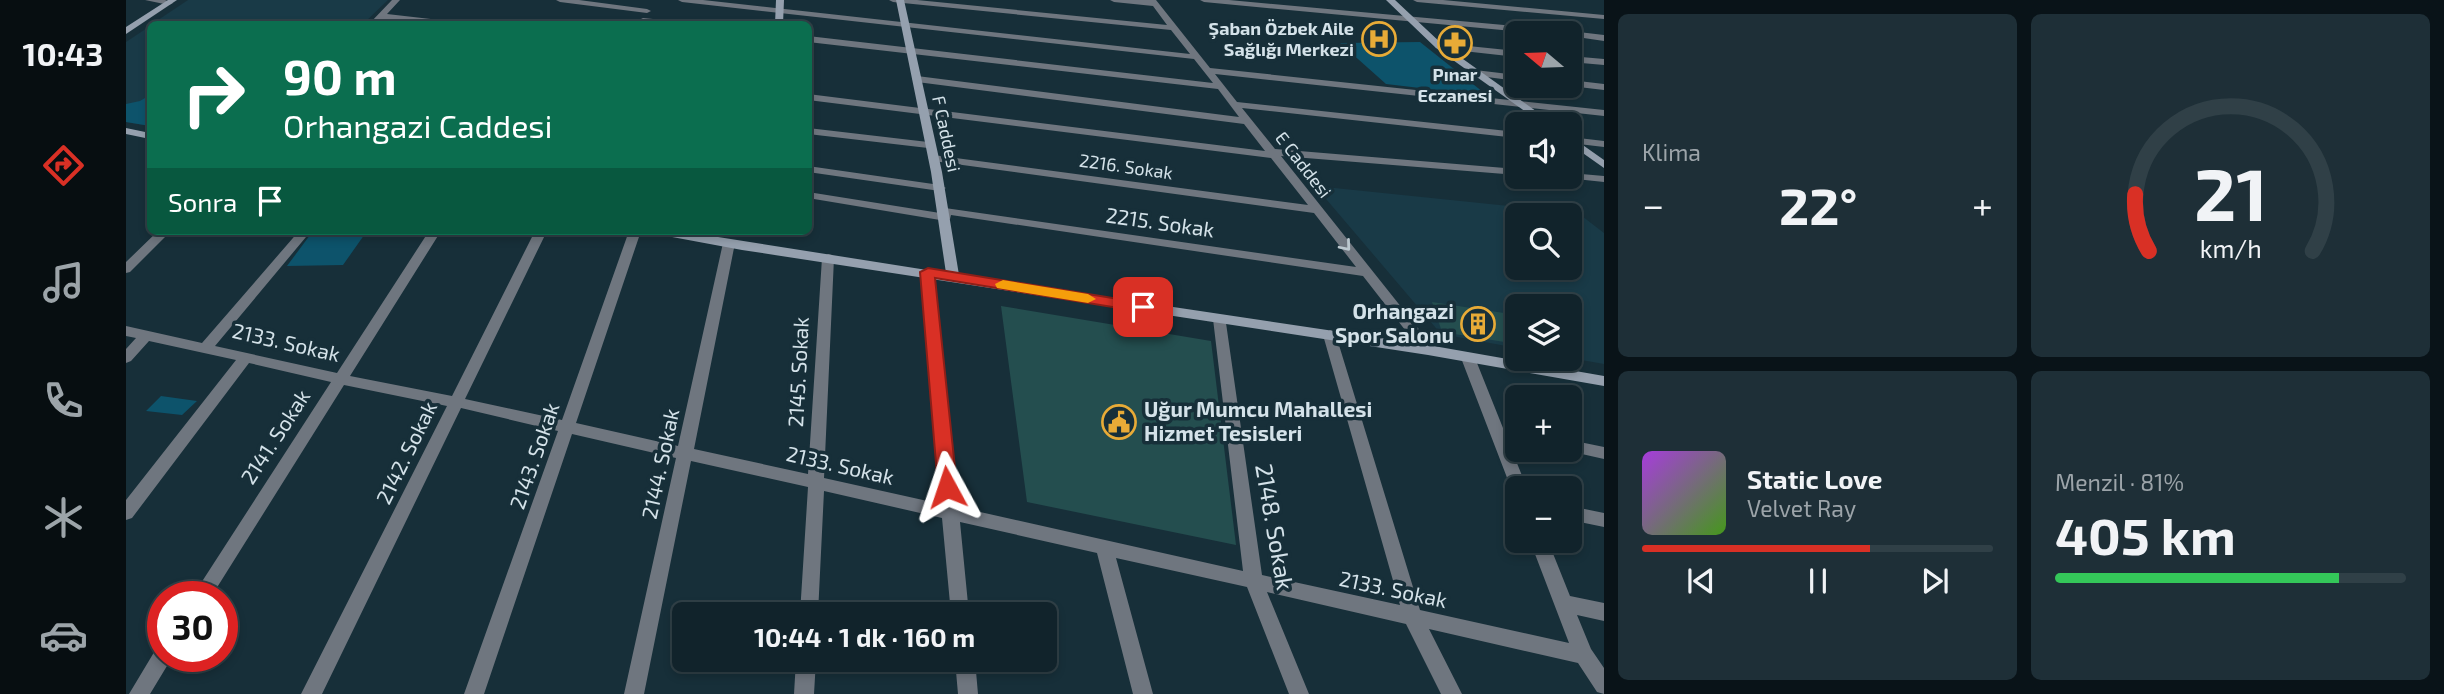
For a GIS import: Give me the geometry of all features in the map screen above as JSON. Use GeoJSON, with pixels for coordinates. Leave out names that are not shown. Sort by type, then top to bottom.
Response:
{"type":"FeatureCollection","features":[{"type":"Feature","properties":{"kind":"street"},"geometry":{"type":"LineString","coordinates":[[149,0],[171,1]]}},
{"type":"Feature","properties":{"kind":"street"},"geometry":{"type":"LineString","coordinates":[[376,21],[396,0]]}},
{"type":"Feature","properties":{"kind":"street"},"geometry":{"type":"LineString","coordinates":[[560,0],[664,21]]}},
{"type":"Feature","properties":{"kind":"street"},"geometry":{"type":"LineString","coordinates":[[644,18],[651,0]]}},
{"type":"Feature","properties":{"kind":"street"},"geometry":{"type":"LineString","coordinates":[[682,0],[1197,57]]}},
{"type":"Feature","properties":{"kind":"street"},"geometry":{"type":"LineString","coordinates":[[779,21],[780,0]]}},
{"type":"Feature","properties":{"kind":"street"},"geometry":{"type":"LineString","coordinates":[[893,0],[1174,28]]}},
{"type":"Feature","properties":{"kind":"street","name":"F Caddesi"},"geometry":{"type":"LineString","coordinates":[[900,0],[928,145],[945,214],[953,276]]}},
{"type":"Feature","properties":{"kind":"street"},"geometry":{"type":"LineString","coordinates":[[995,10],[999,0]]}},
{"type":"Feature","properties":{"kind":"street"},"geometry":{"type":"LineString","coordinates":[[1114,0],[1153,2]]}},
{"type":"Feature","properties":{"kind":"street"},"geometry":{"type":"LineString","coordinates":[[1204,0],[1505,28]]}},
{"type":"Feature","properties":{"kind":"street"},"geometry":{"type":"LineString","coordinates":[[1390,0],[1439,46],[1531,112]]}},
{"type":"Feature","properties":{"kind":"street"},"geometry":{"type":"LineString","coordinates":[[1417,0],[1604,17]]}},
{"type":"Feature","properties":{"kind":"street"},"geometry":{"type":"LineString","coordinates":[[126,31],[171,1]]}},
{"type":"Feature","properties":{"kind":"street","name":"E Caddesi"},"geometry":{"type":"LineString","coordinates":[[1153,2],[1429,350]]}},
{"type":"Feature","properties":{"kind":"street"},"geometry":{"type":"LineString","coordinates":[[1023,38],[1031,14]]}},
{"type":"Feature","properties":{"kind":"street"},"geometry":{"type":"LineString","coordinates":[[381,16],[428,21]]}},
{"type":"Feature","properties":{"kind":"street"},"geometry":{"type":"LineString","coordinates":[[1582,35],[1604,38]]}},
{"type":"Feature","properties":{"kind":"street"},"geometry":{"type":"LineString","coordinates":[[812,39],[1221,87]]}},
{"type":"Feature","properties":{"kind":"street"},"geometry":{"type":"LineString","coordinates":[[1439,46],[1505,53]]}},
{"type":"Feature","properties":{"kind":"street"},"geometry":{"type":"LineString","coordinates":[[1582,60],[1604,62]]}},
{"type":"Feature","properties":{"kind":"street"},"geometry":{"type":"LineString","coordinates":[[1207,69],[1604,113]]}},
{"type":"Feature","properties":{"kind":"street"},"geometry":{"type":"LineString","coordinates":[[1475,73],[1505,77]]}},
{"type":"Feature","properties":{"kind":"street"},"geometry":{"type":"LineString","coordinates":[[917,79],[1246,121]]}},
{"type":"Feature","properties":{"kind":"street"},"geometry":{"type":"LineString","coordinates":[[1582,84],[1604,87]]}},
{"type":"Feature","properties":{"kind":"street"},"geometry":{"type":"LineString","coordinates":[[812,97],[1272,153],[1505,171]]}},
{"type":"Feature","properties":{"kind":"street"},"geometry":{"type":"LineString","coordinates":[[1233,103],[1505,134]]}},
{"type":"Feature","properties":{"kind":"street"},"geometry":{"type":"LineString","coordinates":[[126,131],[147,135]]}},
{"type":"Feature","properties":{"kind":"street"},"geometry":{"type":"LineString","coordinates":[[812,131],[928,145]]}},
{"type":"Feature","properties":{"kind":"street"},"geometry":{"type":"LineString","coordinates":[[1582,141],[1604,144]]}},
{"type":"Feature","properties":{"kind":"street"},"geometry":{"type":"LineString","coordinates":[[1582,148],[1604,165]]}},
{"type":"Feature","properties":{"kind":"street","name":"2216. Sokak"},"geometry":{"type":"LineString","coordinates":[[933,158],[1316,210]]}},
{"type":"Feature","properties":{"kind":"street"},"geometry":{"type":"LineString","coordinates":[[812,170],[940,188]]}},
{"type":"Feature","properties":{"kind":"street"},"geometry":{"type":"LineString","coordinates":[[1582,177],[1604,178]]}},
{"type":"Feature","properties":{"kind":"street","name":"2215. Sokak"},"geometry":{"type":"LineString","coordinates":[[812,196],[1369,273]]}},
{"type":"Feature","properties":{"kind":"street"},"geometry":{"type":"LineString","coordinates":[[126,269],[161,235]]}},
{"type":"Feature","properties":{"kind":"street"},"geometry":{"type":"LineString","coordinates":[[206,348],[302,235]]}},
{"type":"Feature","properties":{"kind":"street","name":"2141. Sokak"},"geometry":{"type":"LineString","coordinates":[[211,581],[432,235]]}},
{"type":"Feature","properties":{"kind":"street","name":"2142. Sokak"},"geometry":{"type":"LineString","coordinates":[[311,694],[539,235]]}},
{"type":"Feature","properties":{"kind":"street","name":"2143. Sokak"},"geometry":{"type":"LineString","coordinates":[[474,694],[634,235]]}},
{"type":"Feature","properties":{"kind":"street"},"geometry":{"type":"LineString","coordinates":[[682,235],[1220,320],[1429,350],[1604,381]]}},
{"type":"Feature","properties":{"kind":"street"},"geometry":{"type":"LineString","coordinates":[[736,245],[747,235]]}},
{"type":"Feature","properties":{"kind":"street","name":"2144. Sokak"},"geometry":{"type":"LineString","coordinates":[[634,694],[685,455],[736,245]]}},
{"type":"Feature","properties":{"kind":"street","name":"2145. Sokak"},"geometry":{"type":"LineString","coordinates":[[809,602],[828,258]]}},
{"type":"Feature","properties":{"kind":"street"},"geometry":{"type":"LineString","coordinates":[[928,272],[959,602]]}},
{"type":"Feature","properties":{"kind":"street","name":"2148. Sokak"},"geometry":{"type":"LineString","coordinates":[[1220,320],[1254,583],[1299,694]]}},
{"type":"Feature","properties":{"kind":"street","name":"2133. Sokak"},"geometry":{"type":"LineString","coordinates":[[126,331],[456,402],[1584,655]]}},
{"type":"Feature","properties":{"kind":"street"},"geometry":{"type":"LineString","coordinates":[[126,358],[147,335]]}},
{"type":"Feature","properties":{"kind":"street"},"geometry":{"type":"LineString","coordinates":[[1329,335],[1413,618],[1452,694]]}},
{"type":"Feature","properties":{"kind":"street"},"geometry":{"type":"LineString","coordinates":[[126,513],[246,357]]}},
{"type":"Feature","properties":{"kind":"street"},"geometry":{"type":"LineString","coordinates":[[1468,358],[1514,476]]}},
{"type":"Feature","properties":{"kind":"street"},"geometry":{"type":"LineString","coordinates":[[1497,433],[1505,435]]}},
{"type":"Feature","properties":{"kind":"street"},"geometry":{"type":"LineString","coordinates":[[1582,448],[1604,453]]}},
{"type":"Feature","properties":{"kind":"street"},"geometry":{"type":"LineString","coordinates":[[1582,515],[1604,520]]}},
{"type":"Feature","properties":{"kind":"street"},"geometry":{"type":"LineString","coordinates":[[1105,549],[1143,694]]}},
{"type":"Feature","properties":{"kind":"street"},"geometry":{"type":"LineString","coordinates":[[1544,553],[1584,655],[1604,685]]}},
{"type":"Feature","properties":{"kind":"street"},"geometry":{"type":"LineString","coordinates":[[1563,603],[1604,612]]}},
{"type":"Feature","properties":{"kind":"street"},"geometry":{"type":"LineString","coordinates":[[139,694],[153,672]]}},
{"type":"Feature","properties":{"kind":"street"},"geometry":{"type":"LineString","coordinates":[[804,694],[805,672]]}},
{"type":"Feature","properties":{"kind":"street"},"geometry":{"type":"LineString","coordinates":[[966,672],[968,694]]}},
{"type":"Feature","properties":{"kind":"shaded area"},"geometry":{"type":"Polygon","coordinates":[[[188,0],[388,0],[366,21],[156,21],[188,0]]]}},
{"type":"Feature","properties":{"kind":"shaded area"},"geometry":{"type":"Polygon","coordinates":[[[147,28],[147,126],[126,122],[126,42],[147,28]]]}},
{"type":"Feature","properties":{"kind":"shaded area"},"geometry":{"type":"Polygon","coordinates":[[[1420,42],[1488,96],[1386,84],[1340,43],[1420,42]]]}},
{"type":"Feature","properties":{"kind":"shaded area"},"geometry":{"type":"Polygon","coordinates":[[[147,97],[147,126],[126,122],[126,104],[147,97]]]}},
{"type":"Feature","properties":{"kind":"shaded area"},"geometry":{"type":"Polygon","coordinates":[[[1315,186],[1505,206],[1505,280],[1582,280],[1582,216],[1604,233],[1604,364],[1582,360],[1582,294],[1505,294],[1505,346],[1441,334],[1315,186]]]}},
{"type":"Feature","properties":{"kind":"shaded area"},"geometry":{"type":"Polygon","coordinates":[[[310,235],[364,235],[343,265],[287,266],[310,235]]]}},
{"type":"Feature","properties":{"kind":"shaded area"},"geometry":{"type":"Polygon","coordinates":[[[161,396],[197,401],[182,415],[146,411],[161,396]]]}},
{"type":"Feature","properties":{"kind":"building","name":"Orhangazi Spor Salonu"},"geometry":{"type":"Polygon","coordinates":[[[1432,302],[1505,313],[1505,342],[1442,332],[1432,302]]]}},
{"type":"Feature","properties":{"kind":"building","name":"Uğur Mumcu Mahallesi Hizmet Tesisleri"},"geometry":{"type":"Polygon","coordinates":[[[1001,306],[1211,341],[1236,545],[1027,502],[1001,306]]]}},
{"type":"Feature","properties":{"kind":"slow traffic"},"geometry":{"type":"LineString","coordinates":[[1003,284],[1088,299]]}},
{"type":"Feature","properties":{"kind":"place","name":"Şaban Özbek Aile Sağlığı Merkezi"},"geometry":{"type":"Point","coordinates":[1379,39]}},
{"type":"Feature","properties":{"kind":"place","name":"Pınar Eczanesi"},"geometry":{"type":"Point","coordinates":[1455,43]}},
{"type":"Feature","properties":{"kind":"place","name":"Orhangazi Spor Salonu"},"geometry":{"type":"Point","coordinates":[1478,324]}},
{"type":"Feature","properties":{"kind":"place","name":"Uğur Mumcu Mahallesi Hizmet Tesisleri"},"geometry":{"type":"Point","coordinates":[1119,422]}},
{"type":"Feature","properties":{"kind":"route"},"geometry":{"type":"LineString","coordinates":[[947,487],[928,272],[1143,307]]}}]}
